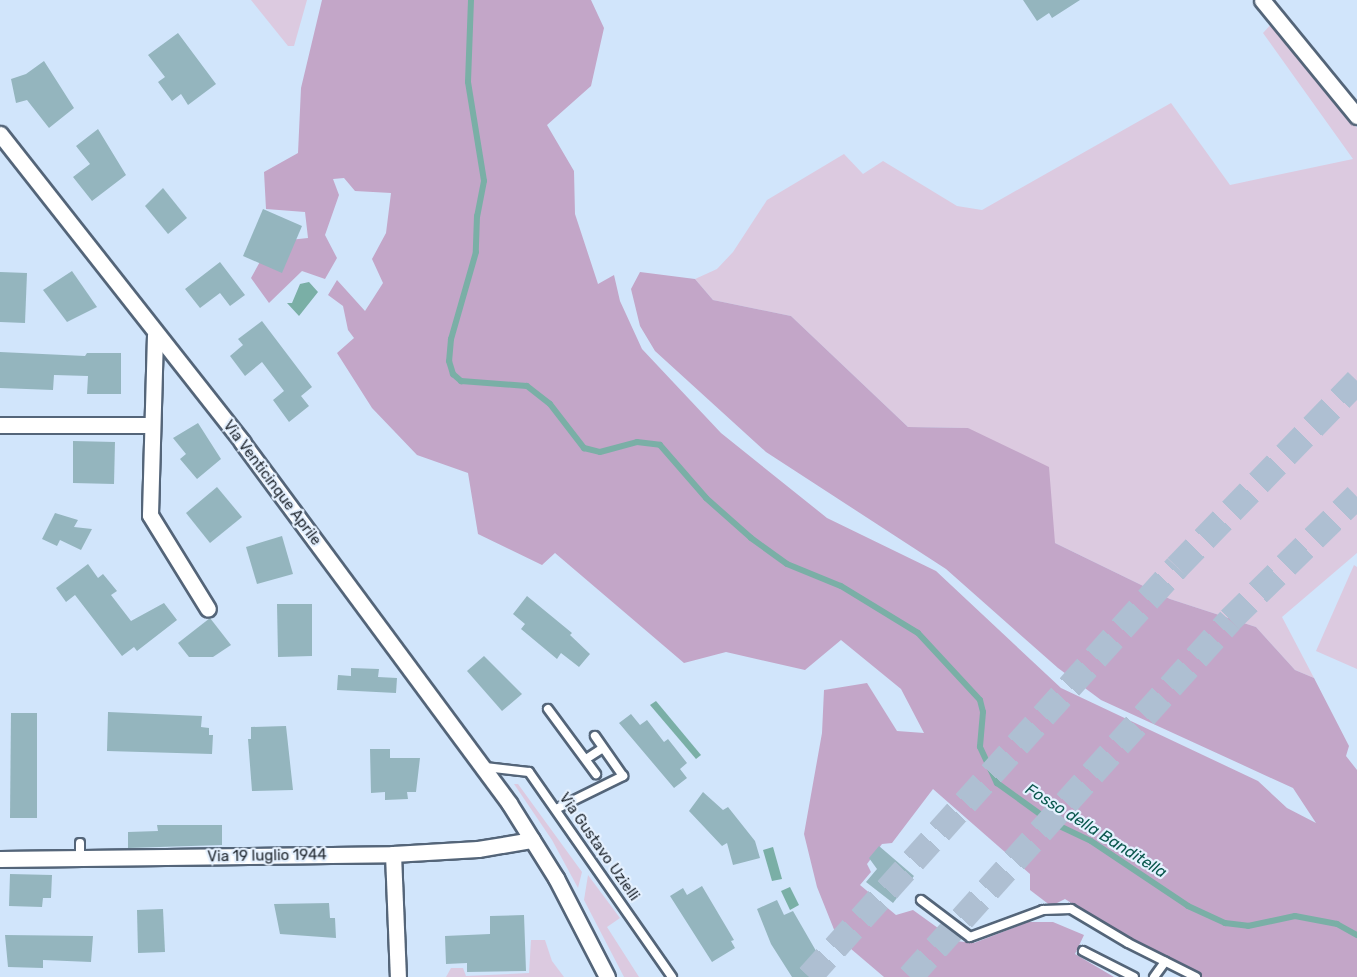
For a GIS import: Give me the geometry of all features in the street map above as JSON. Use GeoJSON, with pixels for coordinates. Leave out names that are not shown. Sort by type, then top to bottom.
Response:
{"type":"FeatureCollection","features":[{"type":"Feature","properties":{"kind":"street"},"geometry":{"type":"LineString","coordinates":[[1262,0],[1357,116]]}},
{"type":"Feature","properties":{"kind":"street","name":"Via Venticinque Aprile"},"geometry":{"type":"LineString","coordinates":[[0,134],[155,335],[242,442],[483,767],[532,840],[607,977]]}},
{"type":"Feature","properties":{"kind":"street"},"geometry":{"type":"LineString","coordinates":[[155,335],[150,515],[208,609]]}},
{"type":"Feature","properties":{"kind":"street"},"geometry":{"type":"LineString","coordinates":[[0,424],[151,425]]}},
{"type":"Feature","properties":{"kind":"street","name":"Via 19 luglio 1944"},"geometry":{"type":"LineString","coordinates":[[0,860],[80,851],[117,854],[393,854],[478,849],[532,840]]}},
{"type":"Feature","properties":{"kind":"street"},"geometry":{"type":"LineString","coordinates":[[393,854],[398,977]]}},
{"type":"Feature","properties":{"kind":"lane"},"geometry":{"type":"LineString","coordinates":[[548,710],[596,774]]}},
{"type":"Feature","properties":{"kind":"lane"},"geometry":{"type":"LineString","coordinates":[[556,809],[623,776],[595,736]]}},
{"type":"Feature","properties":{"kind":"lane"},"geometry":{"type":"LineString","coordinates":[[586,759],[603,748]]}},
{"type":"Feature","properties":{"kind":"lane","name":"Via Gustavo Uzielli"},"geometry":{"type":"LineString","coordinates":[[483,767],[529,772],[672,977]]}},
{"type":"Feature","properties":{"kind":"lane"},"geometry":{"type":"LineString","coordinates":[[921,900],[970,937],[1043,910],[1071,909],[1196,977]]}},
{"type":"Feature","properties":{"kind":"lane"},"geometry":{"type":"LineString","coordinates":[[1083,951],[1134,977]]}},
{"type":"Feature","properties":{"kind":"lane"},"geometry":{"type":"LineString","coordinates":[[1154,977],[1165,962]]}},
{"type":"Feature","properties":{"kind":"shaded area"},"geometry":{"type":"Polygon","coordinates":[[[251,0],[307,0],[294,46],[288,46],[251,0]]]}},
{"type":"Feature","properties":{"kind":"shaded area"},"geometry":{"type":"Polygon","coordinates":[[[322,0],[591,0],[604,28],[591,86],[547,125],[574,171],[575,214],[598,284],[614,275],[620,301],[642,349],[721,433],[827,518],[936,571],[1061,688],[1258,781],[1287,808],[1316,823],[1293,788],[1101,700],[1058,668],[946,569],[766,452],[655,351],[640,326],[631,289],[640,272],[695,279],[713,300],[791,316],[908,427],[968,428],[1049,467],[1055,543],[1170,599],[1256,627],[1295,670],[1314,678],[1349,746],[1346,756],[1357,770],[1357,977],[1199,977],[1129,940],[1065,899],[1051,906],[1030,890],[1030,874],[933,789],[892,843],[882,844],[867,864],[871,872],[860,885],[896,915],[913,910],[956,941],[974,943],[1028,922],[1053,922],[1084,935],[1075,954],[1114,977],[884,977],[837,937],[817,887],[804,834],[822,733],[824,690],[867,683],[897,731],[924,733],[901,689],[841,640],[805,670],[726,652],[684,663],[555,553],[542,565],[478,534],[468,473],[417,455],[372,408],[337,353],[354,338],[348,330],[343,306],[328,295],[337,280],[365,311],[383,283],[372,259],[386,233],[391,193],[355,191],[344,178],[333,179],[339,195],[325,235],[337,258],[325,279],[302,271],[269,303],[251,278],[262,258],[280,241],[308,238],[305,212],[266,209],[264,172],[298,153],[301,88],[322,0]]]}},
{"type":"Feature","properties":{"kind":"shaded area"},"geometry":{"type":"Polygon","coordinates":[[[1274,21],[1357,128],[1357,553],[1282,617],[1314,678],[1295,670],[1256,627],[1170,599],[1055,543],[968,428],[908,427],[791,316],[713,300],[695,279],[717,269],[733,252],[767,200],[844,154],[863,174],[883,161],[957,206],[982,210],[1171,103],[1230,185],[1353,159],[1263,33],[1274,21]]]}},
{"type":"Feature","properties":{"kind":"shaded area"},"geometry":{"type":"Polygon","coordinates":[[[309,282],[318,292],[299,316],[287,303],[292,303],[300,284],[309,282]]]}},
{"type":"Feature","properties":{"kind":"shaded area"},"geometry":{"type":"Polygon","coordinates":[[[1354,565],[1357,567],[1357,669],[1316,651],[1354,565]]]}},
{"type":"Feature","properties":{"kind":"shaded area"},"geometry":{"type":"Polygon","coordinates":[[[656,701],[701,755],[696,759],[650,705],[656,701]]]}},
{"type":"Feature","properties":{"kind":"shaded area"},"geometry":{"type":"Polygon","coordinates":[[[514,784],[518,784],[582,872],[578,888],[552,840],[514,784]]]}},
{"type":"Feature","properties":{"kind":"shaded area"},"geometry":{"type":"Polygon","coordinates":[[[773,847],[782,879],[772,881],[763,850],[773,847]]]}},
{"type":"Feature","properties":{"kind":"shaded area"},"geometry":{"type":"Polygon","coordinates":[[[588,875],[620,918],[607,927],[639,977],[624,977],[584,900],[588,875]]]}},
{"type":"Feature","properties":{"kind":"shaded area"},"geometry":{"type":"Polygon","coordinates":[[[790,887],[799,905],[790,910],[781,891],[790,887]]]}},
{"type":"Feature","properties":{"kind":"shaded area"},"geometry":{"type":"Polygon","coordinates":[[[531,940],[545,940],[552,961],[564,977],[446,977],[451,968],[463,968],[466,976],[529,973],[531,940]]]}},
{"type":"Feature","properties":{"kind":"building"},"geometry":{"type":"Polygon","coordinates":[[[1023,0],[1080,0],[1052,18],[1049,13],[1037,21],[1023,0]]]}},
{"type":"Feature","properties":{"kind":"building"},"geometry":{"type":"Polygon","coordinates":[[[178,33],[216,84],[188,105],[181,94],[172,101],[158,82],[165,77],[148,55],[178,33]]]}},
{"type":"Feature","properties":{"kind":"building"},"geometry":{"type":"Polygon","coordinates":[[[44,61],[74,108],[49,128],[27,100],[16,103],[11,79],[26,74],[44,61]]]}},
{"type":"Feature","properties":{"kind":"building"},"geometry":{"type":"Polygon","coordinates":[[[98,129],[126,175],[92,201],[73,177],[90,164],[76,146],[98,129]]]}},
{"type":"Feature","properties":{"kind":"building"},"geometry":{"type":"Polygon","coordinates":[[[163,188],[187,218],[168,234],[145,206],[163,188]]]}},
{"type":"Feature","properties":{"kind":"building"},"geometry":{"type":"Polygon","coordinates":[[[263,209],[302,226],[282,273],[243,256],[263,209]]]}},
{"type":"Feature","properties":{"kind":"building"},"geometry":{"type":"Polygon","coordinates":[[[220,262],[245,295],[230,306],[220,293],[200,308],[185,289],[220,262]]]}},
{"type":"Feature","properties":{"kind":"building"},"geometry":{"type":"Polygon","coordinates":[[[72,271],[97,307],[67,322],[43,290],[72,271]]]}},
{"type":"Feature","properties":{"kind":"building"},"geometry":{"type":"Polygon","coordinates":[[[0,272],[27,273],[25,323],[0,322],[0,272]]]}},
{"type":"Feature","properties":{"kind":"building"},"geometry":{"type":"Polygon","coordinates":[[[262,321],[312,387],[301,396],[309,406],[289,422],[273,400],[284,391],[262,362],[245,376],[230,356],[243,345],[238,339],[262,321]]]}},
{"type":"Feature","properties":{"kind":"building"},"geometry":{"type":"Polygon","coordinates":[[[0,352],[85,356],[87,353],[121,353],[121,394],[87,394],[88,376],[54,375],[53,390],[0,388],[0,352]]]}},
{"type":"Feature","properties":{"kind":"building"},"geometry":{"type":"Polygon","coordinates":[[[198,423],[221,459],[197,479],[180,459],[186,454],[173,438],[198,423]]]}},
{"type":"Feature","properties":{"kind":"building"},"geometry":{"type":"Polygon","coordinates":[[[73,441],[115,442],[114,484],[73,483],[73,441]]]}},
{"type":"Feature","properties":{"kind":"building"},"geometry":{"type":"Polygon","coordinates":[[[217,487],[242,517],[210,543],[186,513],[217,487]]]}},
{"type":"Feature","properties":{"kind":"building"},"geometry":{"type":"Polygon","coordinates":[[[55,513],[78,520],[74,527],[92,529],[81,550],[60,540],[57,546],[42,539],[55,513]]]}},
{"type":"Feature","properties":{"kind":"building"},"geometry":{"type":"Polygon","coordinates":[[[282,536],[293,574],[257,584],[246,547],[282,536]]]}},
{"type":"Feature","properties":{"kind":"building"},"geometry":{"type":"Polygon","coordinates":[[[88,564],[98,578],[103,574],[117,591],[111,595],[131,621],[164,603],[177,620],[137,651],[134,647],[122,656],[75,595],[66,602],[56,588],[88,564]]]}},
{"type":"Feature","properties":{"kind":"building"},"geometry":{"type":"Polygon","coordinates":[[[527,596],[572,633],[570,635],[590,654],[579,667],[561,653],[557,659],[521,629],[525,624],[513,614],[527,596]]]}},
{"type":"Feature","properties":{"kind":"building"},"geometry":{"type":"Polygon","coordinates":[[[277,604],[312,604],[312,656],[278,657],[277,604]]]}},
{"type":"Feature","properties":{"kind":"building"},"geometry":{"type":"Polygon","coordinates":[[[210,618],[231,645],[213,657],[189,657],[178,643],[210,618]]]}},
{"type":"Feature","properties":{"kind":"building"},"geometry":{"type":"Polygon","coordinates":[[[484,656],[522,694],[502,711],[467,671],[484,656]]]}},
{"type":"Feature","properties":{"kind":"building"},"geometry":{"type":"Polygon","coordinates":[[[351,668],[379,669],[378,677],[397,678],[396,693],[337,690],[338,675],[351,676],[351,668]]]}},
{"type":"Feature","properties":{"kind":"building"},"geometry":{"type":"Polygon","coordinates":[[[108,712],[202,716],[201,727],[209,728],[209,735],[213,735],[212,754],[107,751],[108,712]]]}},
{"type":"Feature","properties":{"kind":"building"},"geometry":{"type":"Polygon","coordinates":[[[11,713],[37,713],[37,818],[10,818],[11,713]]]}},
{"type":"Feature","properties":{"kind":"building"},"geometry":{"type":"Polygon","coordinates":[[[631,714],[640,725],[647,720],[664,742],[668,739],[687,763],[680,769],[687,778],[674,788],[619,723],[631,714]]]}},
{"type":"Feature","properties":{"kind":"building"},"geometry":{"type":"Polygon","coordinates":[[[286,726],[293,790],[252,791],[248,739],[251,739],[251,727],[286,726]]]}},
{"type":"Feature","properties":{"kind":"building"},"geometry":{"type":"Polygon","coordinates":[[[370,749],[390,749],[390,758],[420,758],[416,792],[407,792],[408,799],[385,800],[385,792],[371,793],[370,749]]]}},
{"type":"Feature","properties":{"kind":"building"},"geometry":{"type":"Polygon","coordinates":[[[703,792],[723,810],[728,807],[755,841],[760,858],[733,865],[727,843],[722,846],[689,811],[703,792]]]}},
{"type":"Feature","properties":{"kind":"building"},"geometry":{"type":"Polygon","coordinates":[[[157,825],[222,825],[222,845],[128,848],[128,832],[158,831],[157,825]]]}},
{"type":"Feature","properties":{"kind":"building"},"geometry":{"type":"Polygon","coordinates":[[[879,846],[914,876],[893,903],[866,882],[877,869],[869,858],[879,846]]]}},
{"type":"Feature","properties":{"kind":"building"},"geometry":{"type":"Polygon","coordinates":[[[10,874],[52,875],[51,898],[43,898],[42,907],[9,906],[10,874]]]}},
{"type":"Feature","properties":{"kind":"building"},"geometry":{"type":"Polygon","coordinates":[[[702,886],[734,940],[731,941],[735,948],[712,962],[670,896],[683,888],[687,895],[702,886]]]}},
{"type":"Feature","properties":{"kind":"building"},"geometry":{"type":"Polygon","coordinates":[[[777,900],[784,915],[793,911],[823,963],[818,966],[824,977],[792,977],[771,944],[757,909],[777,900]]]}},
{"type":"Feature","properties":{"kind":"building"},"geometry":{"type":"Polygon","coordinates":[[[329,903],[330,918],[335,918],[336,938],[280,934],[274,904],[329,903]]]}},
{"type":"Feature","properties":{"kind":"building"},"geometry":{"type":"Polygon","coordinates":[[[163,909],[165,952],[138,953],[137,910],[163,909]]]}},
{"type":"Feature","properties":{"kind":"building"},"geometry":{"type":"Polygon","coordinates":[[[524,915],[526,971],[467,972],[467,963],[446,964],[445,936],[490,934],[490,916],[524,915]]]}},
{"type":"Feature","properties":{"kind":"building"},"geometry":{"type":"Polygon","coordinates":[[[5,935],[93,936],[91,962],[43,960],[43,968],[8,967],[5,935]]]}},
{"type":"Feature","properties":{"kind":"waterway","name":"Fosso della Banditella"},"geometry":{"type":"LineString","coordinates":[[471,0],[468,82],[484,181],[477,216],[476,252],[451,339],[449,361],[453,374],[461,381],[527,386],[550,404],[584,448],[600,452],[637,442],[660,445],[706,498],[751,538],[787,564],[841,586],[918,633],[980,700],[983,712],[980,747],[997,783],[1051,822],[1091,841],[1188,906],[1225,923],[1248,926],[1295,916],[1337,924],[1357,935]]}},
{"type":"Feature","properties":{"kind":"tunnel"},"geometry":{"type":"LineString","coordinates":[[809,977],[1177,567],[1357,381]]}},
{"type":"Feature","properties":{"kind":"tunnel"},"geometry":{"type":"LineString","coordinates":[[910,977],[1230,620],[1357,496]]}}]}
